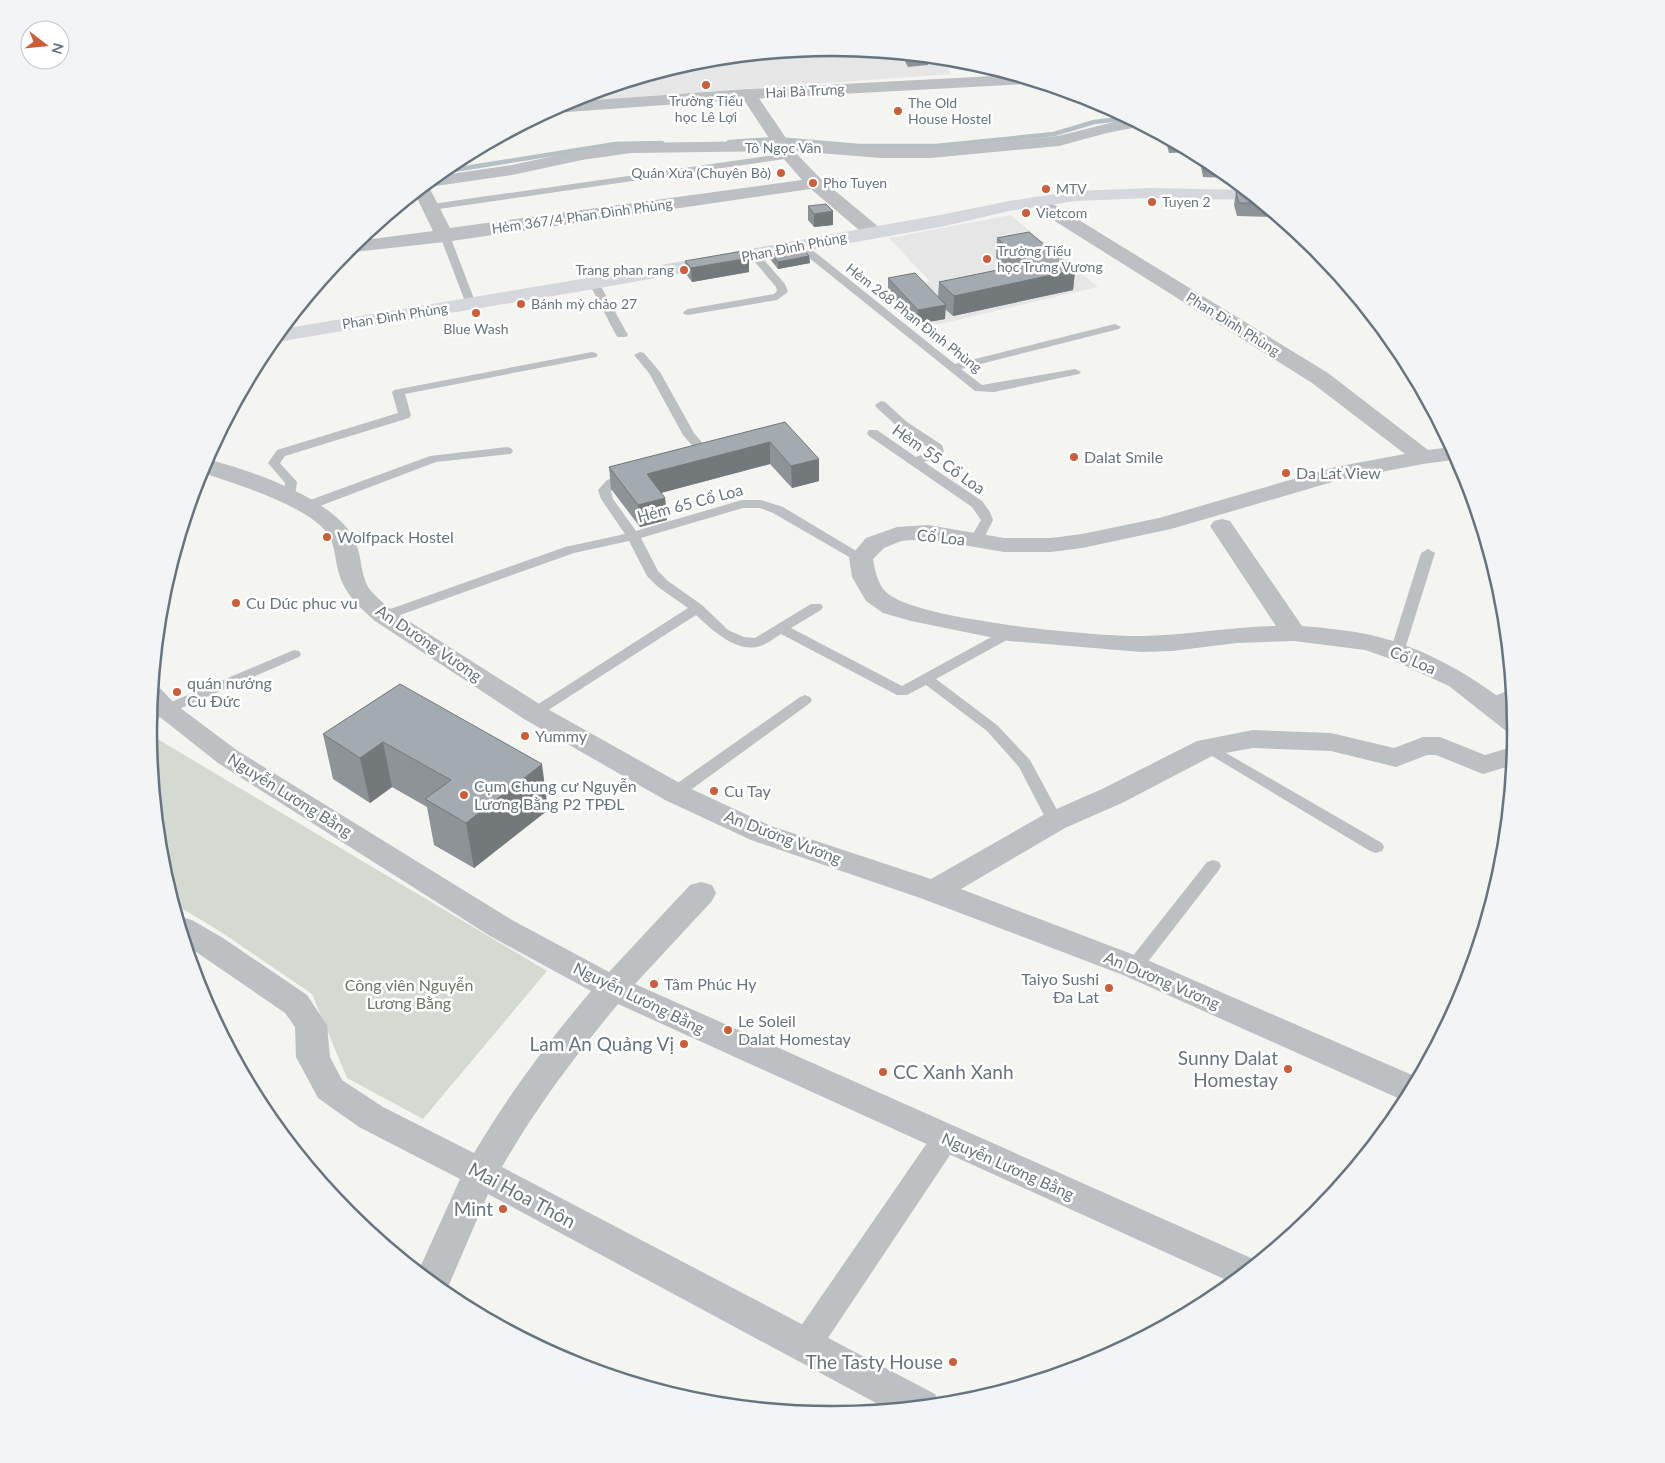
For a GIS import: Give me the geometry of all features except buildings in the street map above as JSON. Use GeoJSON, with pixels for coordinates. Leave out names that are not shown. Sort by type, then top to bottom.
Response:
{"type":"FeatureCollection","features":[{"type":"Feature","properties":{"kind":"main road","name":"Phan Đình Phùng"},"geometry":{"type":"LineString","coordinates":[[287,334],[594,284],[1037,202],[1105,194],[1150,193],[1244,196]]}},
{"type":"Feature","properties":{"kind":"street","name":"Hai Bà Trưng"},"geometry":{"type":"LineString","coordinates":[[589,102],[1010,80]]}},
{"type":"Feature","properties":{"kind":"street"},"geometry":{"type":"LineString","coordinates":[[748,94],[781,145],[815,183],[874,232]]}},
{"type":"Feature","properties":{"kind":"street","name":"Tô Ngọc Vân"},"geometry":{"type":"LineString","coordinates":[[443,180],[512,170],[582,155],[632,148],[942,141],[1010,135],[1109,116]]}},
{"type":"Feature","properties":{"kind":"street","name":"Tô Ngọc Vân"},"geometry":{"type":"LineString","coordinates":[[469,162],[622,139],[807,146],[881,153],[931,153],[1052,142],[1126,124]]}},
{"type":"Feature","properties":{"kind":"street","name":"Hẻm 367/4 Phan Đình Phùng"},"geometry":{"type":"LineString","coordinates":[[363,246],[815,183]]}},
{"type":"Feature","properties":{"kind":"street"},"geometry":{"type":"LineString","coordinates":[[424,194],[445,236]]}},
{"type":"Feature","properties":{"kind":"street","name":"Phan Đinh Phùng"},"geometry":{"type":"LineString","coordinates":[[1037,202],[1320,378],[1423,457]]}},
{"type":"Feature","properties":{"kind":"street","name":"Cổ Loa"},"geometry":{"type":"LineString","coordinates":[[1447,454],[1335,474],[1163,524],[1050,545],[976,541],[928,532],[897,534],[875,543],[862,558],[864,577],[875,596],[892,608],[920,616],[1009,633],[1142,644],[1294,633],[1370,643],[1397,652],[1501,698]]}},
{"type":"Feature","properties":{"kind":"street","name":"An Dương Vương"},"geometry":{"type":"LineString","coordinates":[[211,469],[245,480],[298,502],[328,520],[342,536],[354,584],[384,616],[534,713],[675,793],[762,833],[934,891],[1134,967],[1406,1087]]}},
{"type":"Feature","properties":{"kind":"street"},"geometry":{"type":"LineString","coordinates":[[1222,526],[1294,633]]}},
{"type":"Feature","properties":{"kind":"street","name":"Nguyễn Lương Bằng"},"geometry":{"type":"LineString","coordinates":[[158,708],[228,758],[501,928],[612,988],[1240,1270]]}},
{"type":"Feature","properties":{"kind":"street"},"geometry":{"type":"LineString","coordinates":[[934,891],[1055,821],[1112,796],[1207,747],[1253,740],[1331,742],[1396,758],[1423,746],[1440,746],[1483,764],[1507,757]]}},
{"type":"Feature","properties":{"kind":"street"},"geometry":{"type":"LineString","coordinates":[[435,1277],[481,1173],[530,1092],[612,988],[701,893]]}},
{"type":"Feature","properties":{"kind":"street","name":"Mai Hoa Thôn"},"geometry":{"type":"LineString","coordinates":[[188,932],[212,946],[296,1004],[311,1025],[313,1056],[330,1089],[370,1117],[481,1173],[911,1402]]}},
{"type":"Feature","properties":{"kind":"street"},"geometry":{"type":"LineString","coordinates":[[805,1346],[946,1138]]}},
{"type":"Feature","properties":{"kind":"lane"},"geometry":{"type":"LineString","coordinates":[[432,207],[781,145]]}},
{"type":"Feature","properties":{"kind":"lane"},"geometry":{"type":"LineString","coordinates":[[445,236],[471,304]]}},
{"type":"Feature","properties":{"kind":"lane","name":"Hẻm 268 Phan Đình Phùng"},"geometry":{"type":"LineString","coordinates":[[802,246],[845,284],[979,388],[994,388],[1075,372]]}},
{"type":"Feature","properties":{"kind":"lane"},"geometry":{"type":"LineString","coordinates":[[688,312],[776,297],[783,292],[781,286],[754,255]]}},
{"type":"Feature","properties":{"kind":"lane"},"geometry":{"type":"LineString","coordinates":[[594,284],[622,335]]}},
{"type":"Feature","properties":{"kind":"lane"},"geometry":{"type":"LineString","coordinates":[[953,368],[1115,327]]}},
{"type":"Feature","properties":{"kind":"lane"},"geometry":{"type":"LineString","coordinates":[[507,451],[434,458],[298,502],[291,482],[274,462],[281,453],[404,415],[398,392],[592,355]]}},
{"type":"Feature","properties":{"kind":"lane"},"geometry":{"type":"LineString","coordinates":[[640,355],[654,372],[689,435],[710,452],[688,458]]}},
{"type":"Feature","properties":{"kind":"lane"},"geometry":{"type":"LineString","coordinates":[[881,405],[903,425],[938,448],[938,452],[915,462]]}},
{"type":"Feature","properties":{"kind":"lane","name":"Hẻm 55 Cổ Loa"},"geometry":{"type":"LineString","coordinates":[[873,433],[968,497],[984,512],[987,520],[976,541]]}},
{"type":"Feature","properties":{"kind":"lane"},"geometry":{"type":"LineString","coordinates":[[645,470],[611,483],[604,490],[607,499],[633,536],[652,573],[663,584],[697,608],[723,633],[741,641],[757,643],[816,607]]}},
{"type":"Feature","properties":{"kind":"lane","name":"Hẻm 65 Cổ Loa"},"geometry":{"type":"LineString","coordinates":[[384,616],[570,550],[633,536],[742,504],[761,504],[778,510],[862,558]]}},
{"type":"Feature","properties":{"kind":"lane"},"geometry":{"type":"LineString","coordinates":[[1397,652],[1428,553]]}},
{"type":"Feature","properties":{"kind":"lane"},"geometry":{"type":"LineString","coordinates":[[534,713],[697,608]]}},
{"type":"Feature","properties":{"kind":"lane"},"geometry":{"type":"LineString","coordinates":[[781,629],[902,692],[1009,633]]}},
{"type":"Feature","properties":{"kind":"lane"},"geometry":{"type":"LineString","coordinates":[[158,706],[294,654]]}},
{"type":"Feature","properties":{"kind":"lane"},"geometry":{"type":"LineString","coordinates":[[926,679],[992,728],[1025,764],[1055,821]]}},
{"type":"Feature","properties":{"kind":"lane"},"geometry":{"type":"LineString","coordinates":[[675,793],[805,700]]}},
{"type":"Feature","properties":{"kind":"lane"},"geometry":{"type":"LineString","coordinates":[[1207,747],[1376,847]]}},
{"type":"Feature","properties":{"kind":"lane"},"geometry":{"type":"LineString","coordinates":[[1134,967],[1213,866]]}},
{"type":"Feature","properties":{"kind":"shaded area","name":"Trường Tiểu học Lê Lợi"},"geometry":{"type":"Polygon","coordinates":[[[832,56],[921,62],[947,66],[951,74],[595,100],[658,79],[701,69],[744,62],[788,58],[832,56]]]}},
{"type":"Feature","properties":{"kind":"shaded area","name":"Trường Tiểu học Trưng Vương"},"geometry":{"type":"Polygon","coordinates":[[[1011,215],[1098,287],[922,328],[880,292],[930,281],[889,238],[1011,215]]]}},
{"type":"Feature","properties":{"kind":"green space","name":"Công viên Nguyễn Lương Bằng"},"geometry":{"type":"Polygon","coordinates":[[[157,739],[547,971],[423,1119],[347,1078],[312,994],[221,932],[180,908],[170,863],[163,820],[157,739]]]}},
{"type":"Feature","properties":{"kind":"waterway"},"geometry":{"type":"LineString","coordinates":[[729,142],[777,139],[859,146],[936,146],[1054,134],[1094,122],[1116,119]]}},
{"type":"Feature","properties":{"kind":"waterway"},"geometry":{"type":"LineString","coordinates":[[458,169],[615,144],[662,143]]}},
{"type":"Feature","properties":{"kind":"place","name":"Trường Tiểu học Lê Lợi"},"geometry":{"type":"Point","coordinates":[706,85]}},
{"type":"Feature","properties":{"kind":"place","name":"The Old House Hostel"},"geometry":{"type":"Point","coordinates":[898,111]}},
{"type":"Feature","properties":{"kind":"place","name":"Quán Xưa (Chuyên Bò)"},"geometry":{"type":"Point","coordinates":[781,173]}},
{"type":"Feature","properties":{"kind":"place","name":"Pho Tuyen"},"geometry":{"type":"Point","coordinates":[813,183]}},
{"type":"Feature","properties":{"kind":"place","name":"MTV"},"geometry":{"type":"Point","coordinates":[1046,189]}},
{"type":"Feature","properties":{"kind":"place","name":"Tuyen 2"},"geometry":{"type":"Point","coordinates":[1152,202]}},
{"type":"Feature","properties":{"kind":"place","name":"Vietcom"},"geometry":{"type":"Point","coordinates":[1026,213]}},
{"type":"Feature","properties":{"kind":"place","name":"Trường Tiểu học Trưng Vương"},"geometry":{"type":"Point","coordinates":[987,259]}},
{"type":"Feature","properties":{"kind":"place","name":"Trang phan rang"},"geometry":{"type":"Point","coordinates":[684,270]}},
{"type":"Feature","properties":{"kind":"place","name":"Bánh mỳ chảo 27"},"geometry":{"type":"Point","coordinates":[521,304]}},
{"type":"Feature","properties":{"kind":"place","name":"Blue Wash"},"geometry":{"type":"Point","coordinates":[476,313]}},
{"type":"Feature","properties":{"kind":"place","name":"Dalat Smile"},"geometry":{"type":"Point","coordinates":[1074,457]}},
{"type":"Feature","properties":{"kind":"place","name":"Da Lat View"},"geometry":{"type":"Point","coordinates":[1286,473]}},
{"type":"Feature","properties":{"kind":"place","name":"Wolfpack Hostel"},"geometry":{"type":"Point","coordinates":[327,537]}},
{"type":"Feature","properties":{"kind":"place","name":"Cu Dúc phuc vu"},"geometry":{"type":"Point","coordinates":[236,603]}},
{"type":"Feature","properties":{"kind":"place","name":"quán nướng Cu Đức"},"geometry":{"type":"Point","coordinates":[177,692]}},
{"type":"Feature","properties":{"kind":"place","name":"Yummy"},"geometry":{"type":"Point","coordinates":[525,736]}},
{"type":"Feature","properties":{"kind":"place","name":"Cu Tay"},"geometry":{"type":"Point","coordinates":[714,791]}},
{"type":"Feature","properties":{"kind":"place","name":"Cụm Chung cư Nguyễn Lương Bằng P2 TPĐL"},"geometry":{"type":"Point","coordinates":[464,795]}},
{"type":"Feature","properties":{"kind":"place","name":"Tâm Phúc Hy"},"geometry":{"type":"Point","coordinates":[654,984]}},
{"type":"Feature","properties":{"kind":"place","name":"Taiyo Sushi Đa Lat"},"geometry":{"type":"Point","coordinates":[1109,988]}},
{"type":"Feature","properties":{"kind":"place","name":"Le Soleil Dalat Homestay"},"geometry":{"type":"Point","coordinates":[728,1030]}},
{"type":"Feature","properties":{"kind":"place","name":"Lam An Quảng Vị"},"geometry":{"type":"Point","coordinates":[684,1044]}},
{"type":"Feature","properties":{"kind":"place","name":"Sunny Dalat Homestay"},"geometry":{"type":"Point","coordinates":[1288,1069]}},
{"type":"Feature","properties":{"kind":"place","name":"CC Xanh Xanh"},"geometry":{"type":"Point","coordinates":[883,1072]}},
{"type":"Feature","properties":{"kind":"place","name":"Mint"},"geometry":{"type":"Point","coordinates":[503,1209]}},
{"type":"Feature","properties":{"kind":"place","name":"The Tasty House"},"geometry":{"type":"Point","coordinates":[953,1362]}}]}
